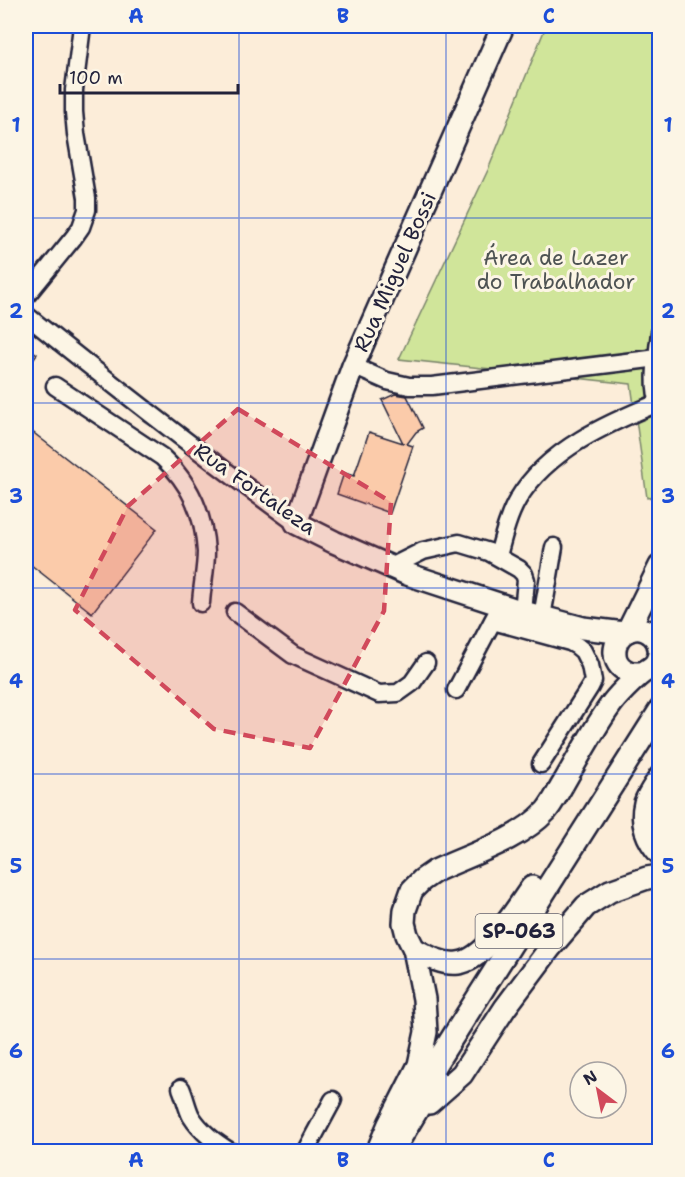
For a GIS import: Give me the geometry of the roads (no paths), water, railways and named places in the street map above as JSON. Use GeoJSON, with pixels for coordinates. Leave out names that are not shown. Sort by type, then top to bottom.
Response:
{"type":"FeatureCollection","features":[{"type":"Feature","properties":{"kind":"main road","name":"Rua Miguel Bossi"},"geometry":{"type":"LineString","coordinates":[[296,523],[353,366],[503,26]]}},
{"type":"Feature","properties":{"kind":"main road","name":"Rua Fortaleza"},"geometry":{"type":"LineString","coordinates":[[296,523],[342,546],[497,613],[532,615],[583,628],[626,632]]}},
{"type":"Feature","properties":{"kind":"main road"},"geometry":{"type":"LineString","coordinates":[[611,704],[616,659],[614,650],[618,640],[626,632],[657,570]]}},
{"type":"Feature","properties":{"kind":"main road"},"geometry":{"type":"LineString","coordinates":[[652,634],[657,570]]}},
{"type":"Feature","properties":{"kind":"main road","name":"Rua Fortaleza"},"geometry":{"type":"LineString","coordinates":[[583,628],[616,659]]}},
{"type":"Feature","properties":{"kind":"main road"},"geometry":{"type":"LineString","coordinates":[[379,1152],[389,1124],[419,1065],[426,1032],[424,999],[414,949],[404,923],[405,910],[412,890],[435,871],[521,832],[547,810],[611,704],[642,673],[653,667],[659,656],[658,644],[652,634],[643,629],[626,632]]}},
{"type":"Feature","properties":{"kind":"main road"},"geometry":{"type":"LineString","coordinates":[[616,659],[625,670],[642,673]]}},
{"type":"Feature","properties":{"kind":"main road","name":"SP-063"},"geometry":{"type":"LineString","coordinates":[[379,1152],[660,710]]}},
{"type":"Feature","properties":{"kind":"main road","name":"SP-063"},"geometry":{"type":"LineString","coordinates":[[392,1152],[660,722]]}},
{"type":"Feature","properties":{"kind":"main road"},"geometry":{"type":"LineString","coordinates":[[660,777],[645,802],[643,817],[645,832],[652,846],[660,854]]}},
{"type":"Feature","properties":{"kind":"main road"},"geometry":{"type":"LineString","coordinates":[[414,949],[430,958],[457,963],[469,960],[479,953],[489,944],[557,854],[600,803]]}},
{"type":"Feature","properties":{"kind":"main road"},"geometry":{"type":"LineString","coordinates":[[411,1120],[462,1074],[505,1008],[550,948],[586,906],[610,891],[647,878],[660,876]]}},
{"type":"Feature","properties":{"kind":"street"},"geometry":{"type":"LineString","coordinates":[[26,296],[74,237],[81,227],[87,210],[74,112],[74,90],[82,26]]}},
{"type":"Feature","properties":{"kind":"street","name":"Rua Fortaleza"},"geometry":{"type":"LineString","coordinates":[[26,315],[97,372],[296,523]]}},
{"type":"Feature","properties":{"kind":"street"},"geometry":{"type":"LineString","coordinates":[[498,556],[505,530],[518,499],[538,472],[568,447],[629,415],[659,404],[656,387],[660,332]]}},
{"type":"Feature","properties":{"kind":"street"},"geometry":{"type":"LineString","coordinates":[[353,366],[387,381],[409,386],[432,386],[658,358]]}},
{"type":"Feature","properties":{"kind":"street"},"geometry":{"type":"LineString","coordinates":[[55,386],[162,457],[177,471],[197,507],[203,531],[206,553],[201,603]]}},
{"type":"Feature","properties":{"kind":"street"},"geometry":{"type":"LineString","coordinates":[[391,567],[423,551],[459,543],[489,552],[524,574],[532,615]]}},
{"type":"Feature","properties":{"kind":"street"},"geometry":{"type":"LineString","coordinates":[[524,574],[553,555],[532,615]]}},
{"type":"Feature","properties":{"kind":"street"},"geometry":{"type":"LineString","coordinates":[[235,612],[293,656],[379,694],[398,693],[412,683],[426,663]]}},
{"type":"Feature","properties":{"kind":"street"},"geometry":{"type":"LineString","coordinates":[[456,690],[497,613],[570,642],[583,651],[590,665],[592,681],[590,687],[541,764]]}},
{"type":"Feature","properties":{"kind":"street"},"geometry":{"type":"LineString","coordinates":[[181,1088],[191,1115],[201,1129],[209,1138],[231,1152]]}},
{"type":"Feature","properties":{"kind":"street"},"geometry":{"type":"LineString","coordinates":[[305,1152],[333,1100]]}},
{"type":"Feature","properties":{"kind":"park label","name":"Área de Lazer do Trabalhador"},"geometry":{"type":"Point","coordinates":[556,270]}}]}
